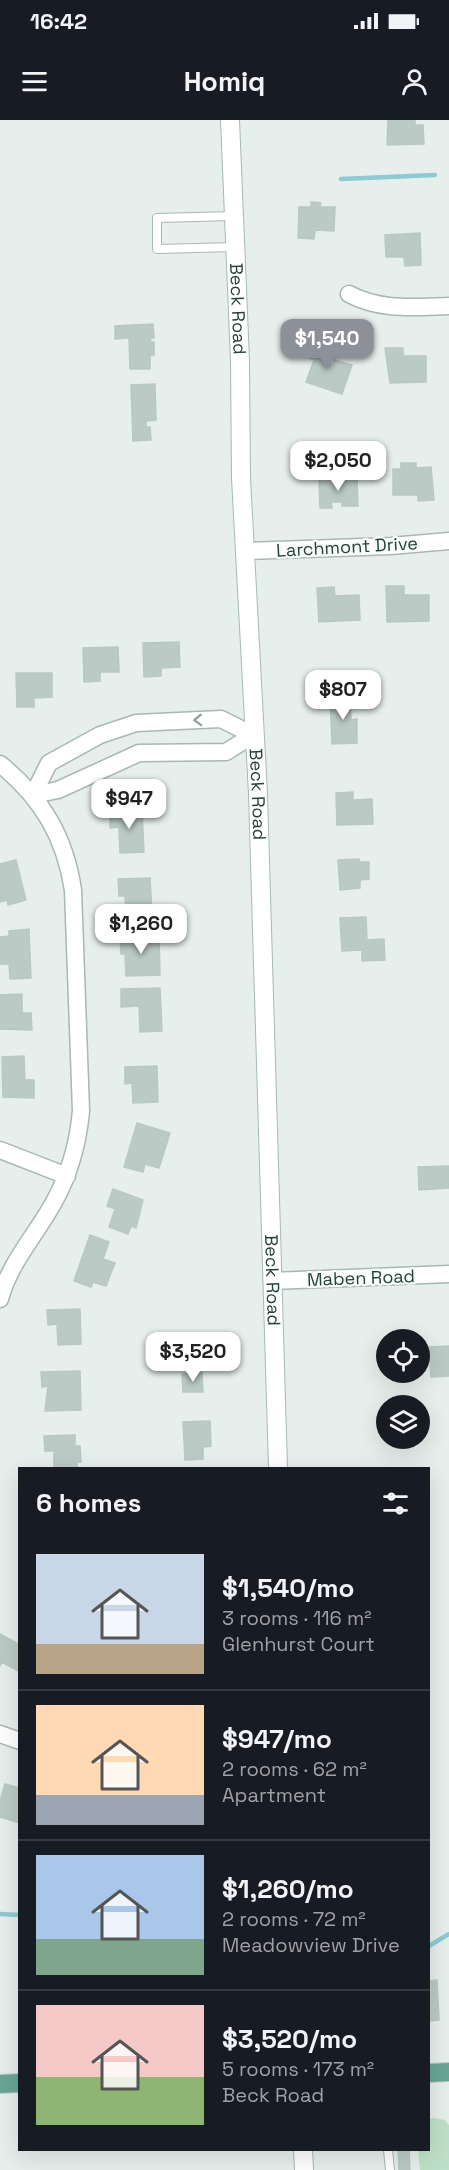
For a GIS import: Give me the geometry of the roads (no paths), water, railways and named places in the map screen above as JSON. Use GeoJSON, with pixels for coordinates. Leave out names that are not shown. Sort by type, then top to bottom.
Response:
{"type":"FeatureCollection","features":[{"type":"Feature","properties":{"kind":"main road","name":"Beck Road"},"geometry":{"type":"LineString","coordinates":[[230,120],[245,552],[253,735],[258,794],[278,1467]]}},
{"type":"Feature","properties":{"kind":"main road"},"geometry":{"type":"LineString","coordinates":[[430,2073],[449,2072]]}},
{"type":"Feature","properties":{"kind":"main road"},"geometry":{"type":"LineString","coordinates":[[0,2084],[18,2084]]}},
{"type":"Feature","properties":{"kind":"main road"},"geometry":{"type":"LineString","coordinates":[[303,2151],[304,2170]]}},
{"type":"Feature","properties":{"kind":"street"},"geometry":{"type":"LineString","coordinates":[[350,294],[363,302],[386,307],[449,306]]}},
{"type":"Feature","properties":{"kind":"street","name":"Larchmont Drive"},"geometry":{"type":"LineString","coordinates":[[245,552],[391,546],[449,541]]}},
{"type":"Feature","properties":{"kind":"street"},"geometry":{"type":"LineString","coordinates":[[33,795],[49,763],[100,735],[136,723],[221,719],[253,735]]}},
{"type":"Feature","properties":{"kind":"street"},"geometry":{"type":"LineString","coordinates":[[136,723],[139,753]]}},
{"type":"Feature","properties":{"kind":"street"},"geometry":{"type":"LineString","coordinates":[[33,795],[58,790],[139,753],[226,752],[253,735]]}},
{"type":"Feature","properties":{"kind":"street"},"geometry":{"type":"LineString","coordinates":[[0,764],[33,795],[54,825],[63,846],[73,890],[81,1111],[76,1147],[67,1176],[11,1270],[0,1299]]}},
{"type":"Feature","properties":{"kind":"street"},"geometry":{"type":"LineString","coordinates":[[0,1150],[67,1176]]}},
{"type":"Feature","properties":{"kind":"street","name":"Maben Road"},"geometry":{"type":"LineString","coordinates":[[272,1281],[449,1274]]}},
{"type":"Feature","properties":{"kind":"street"},"geometry":{"type":"LineString","coordinates":[[0,1734],[18,1740]]}},
{"type":"Feature","properties":{"kind":"lane"},"geometry":{"type":"LineString","coordinates":[[234,216],[157,218],[158,249],[236,247]]}},
{"type":"Feature","properties":{"kind":"lane"},"geometry":{"type":"LineString","coordinates":[[388,2151],[390,2170]]}},
{"type":"Feature","properties":{"kind":"waterway"},"geometry":{"type":"LineString","coordinates":[[341,179],[435,175]]}},
{"type":"Feature","properties":{"kind":"waterway"},"geometry":{"type":"LineString","coordinates":[[0,1914],[18,1915]]}},
{"type":"Feature","properties":{"kind":"waterway"},"geometry":{"type":"LineString","coordinates":[[430,1945],[449,1934]]}}]}
